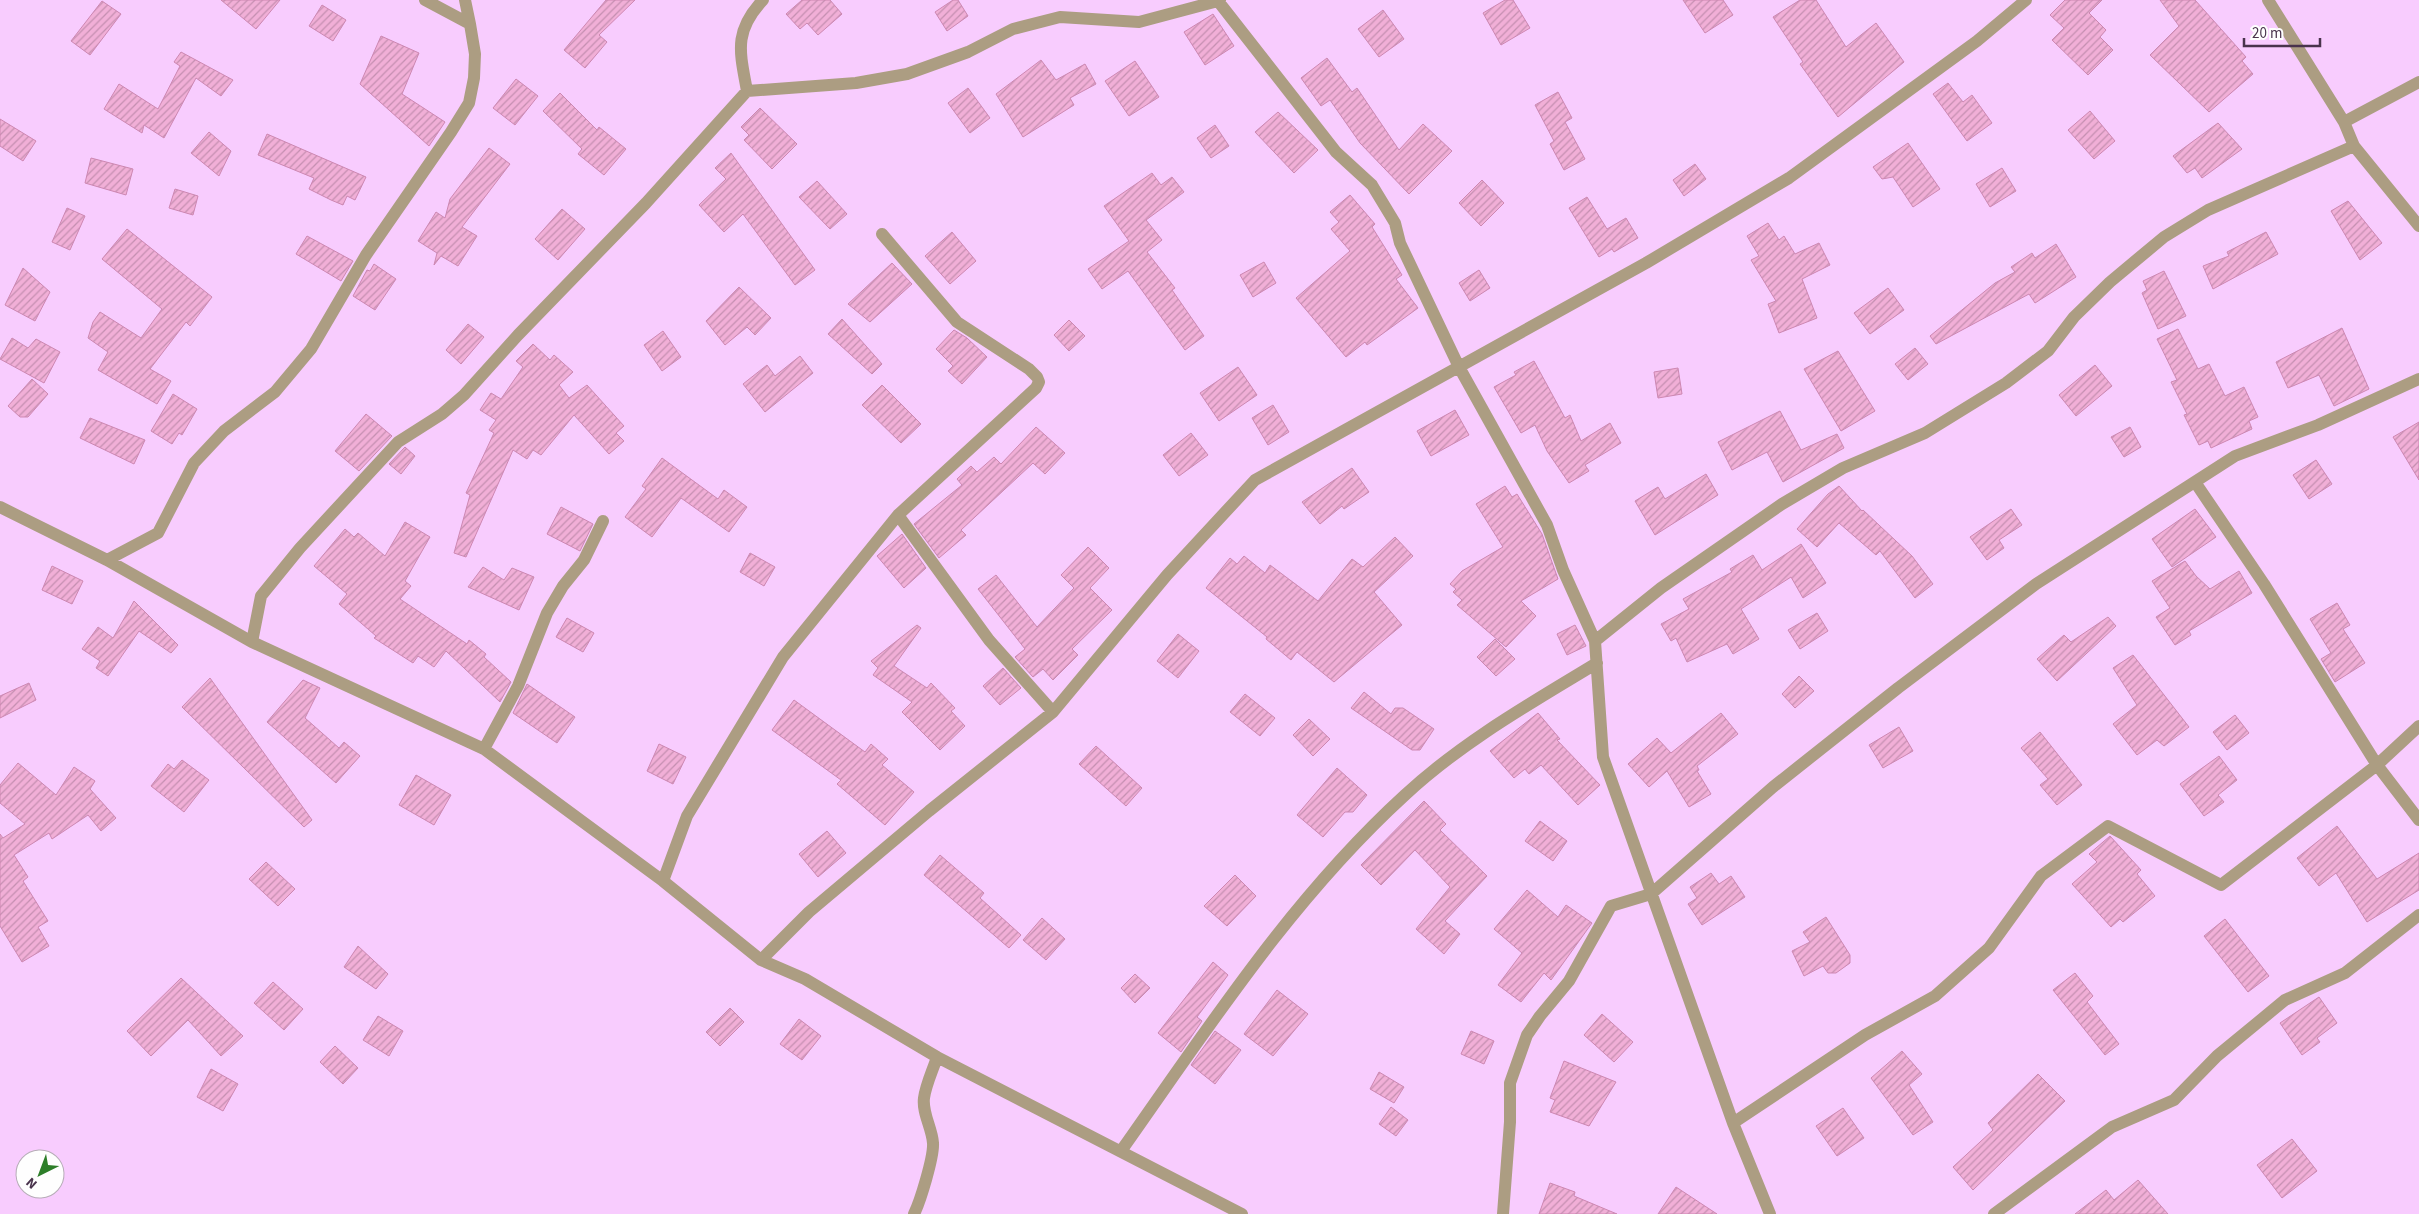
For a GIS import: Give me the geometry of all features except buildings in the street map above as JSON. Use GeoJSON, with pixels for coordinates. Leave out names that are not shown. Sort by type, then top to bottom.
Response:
{"type":"FeatureCollection","features":[{"type":"Feature","properties":{"kind":"street"},"geometry":{"type":"LineString","coordinates":[[425,0],[470,24]]}},
{"type":"Feature","properties":{"kind":"street"},"geometry":{"type":"LineString","coordinates":[[107,560],[158,533],[194,463],[224,431],[275,392],[311,349],[366,255],[452,132],[469,102],[474,78],[475,54],[465,0]]}},
{"type":"Feature","properties":{"kind":"street"},"geometry":{"type":"LineString","coordinates":[[747,91],[739,49],[748,19],[764,0]]}},
{"type":"Feature","properties":{"kind":"street"},"geometry":{"type":"LineString","coordinates":[[761,960],[809,912],[929,811],[1053,712],[1167,575],[1256,480],[1646,263],[1789,178],[1977,41],[2026,0]]}},
{"type":"Feature","properties":{"kind":"street"},"geometry":{"type":"LineString","coordinates":[[2268,0],[2344,122],[2354,146],[2419,226]]}},
{"type":"Feature","properties":{"kind":"street"},"geometry":{"type":"LineString","coordinates":[[252,642],[261,596],[300,548],[398,442],[442,414],[464,395],[518,335],[646,203],[747,91],[856,82],[907,74],[968,52],[1013,29],[1060,17],[1139,22],[1219,1],[1336,152],[1372,185],[1395,222],[1400,243],[1459,367],[1547,524],[1563,570],[1595,641],[1602,757],[1733,1123],[1770,1214]]}},
{"type":"Feature","properties":{"kind":"street"},"geometry":{"type":"LineString","coordinates":[[2344,122],[2419,82]]}},
{"type":"Feature","properties":{"kind":"street"},"geometry":{"type":"LineString","coordinates":[[1595,641],[1662,588],[1782,504],[1843,468],[1925,433],[2006,383],[2048,351],[2074,317],[2110,282],[2164,237],[2208,210],[2354,146]]}},
{"type":"Feature","properties":{"kind":"street"},"geometry":{"type":"LineString","coordinates":[[663,881],[687,816],[783,657],[898,515],[1036,388],[1039,382],[1029,369],[957,322],[882,234]]}},
{"type":"Feature","properties":{"kind":"street"},"geometry":{"type":"LineString","coordinates":[[1503,1214],[1510,1122],[1510,1083],[1527,1036],[1540,1016],[1569,981],[1611,906],[1651,894],[1773,787],[1906,682],[2036,584],[2235,456],[2268,442],[2318,425],[2419,379]]}},
{"type":"Feature","properties":{"kind":"street"},"geometry":{"type":"LineString","coordinates":[[2195,482],[2264,584],[2377,765],[2419,820]]}},
{"type":"Feature","properties":{"kind":"street"},"geometry":{"type":"LineString","coordinates":[[0,507],[107,560],[252,642],[484,749],[663,881],[761,960],[805,979],[937,1057],[1242,1214]]}},
{"type":"Feature","properties":{"kind":"street"},"geometry":{"type":"LineString","coordinates":[[898,515],[989,640],[1053,712]]}},
{"type":"Feature","properties":{"kind":"street"},"geometry":{"type":"LineString","coordinates":[[484,749],[518,686],[547,613],[563,586],[584,560],[603,521]]}},
{"type":"Feature","properties":{"kind":"street"},"geometry":{"type":"LineString","coordinates":[[1120,1151],[1222,1008],[1322,878],[1405,794],[1439,767],[1508,717],[1597,663]]}},
{"type":"Feature","properties":{"kind":"street"},"geometry":{"type":"LineString","coordinates":[[1733,1123],[1865,1034],[1935,996],[1989,948],[2041,876],[2108,826],[2221,885],[2377,765],[2419,726]]}},
{"type":"Feature","properties":{"kind":"street"},"geometry":{"type":"LineString","coordinates":[[1994,1214],[2112,1127],[2174,1100],[2217,1056],[2285,1000],[2345,973],[2419,915]]}},
{"type":"Feature","properties":{"kind":"street"},"geometry":{"type":"LineString","coordinates":[[914,1214],[923,1192],[923,1183],[932,1154],[933,1142],[924,1098],[937,1057]]}}]}
